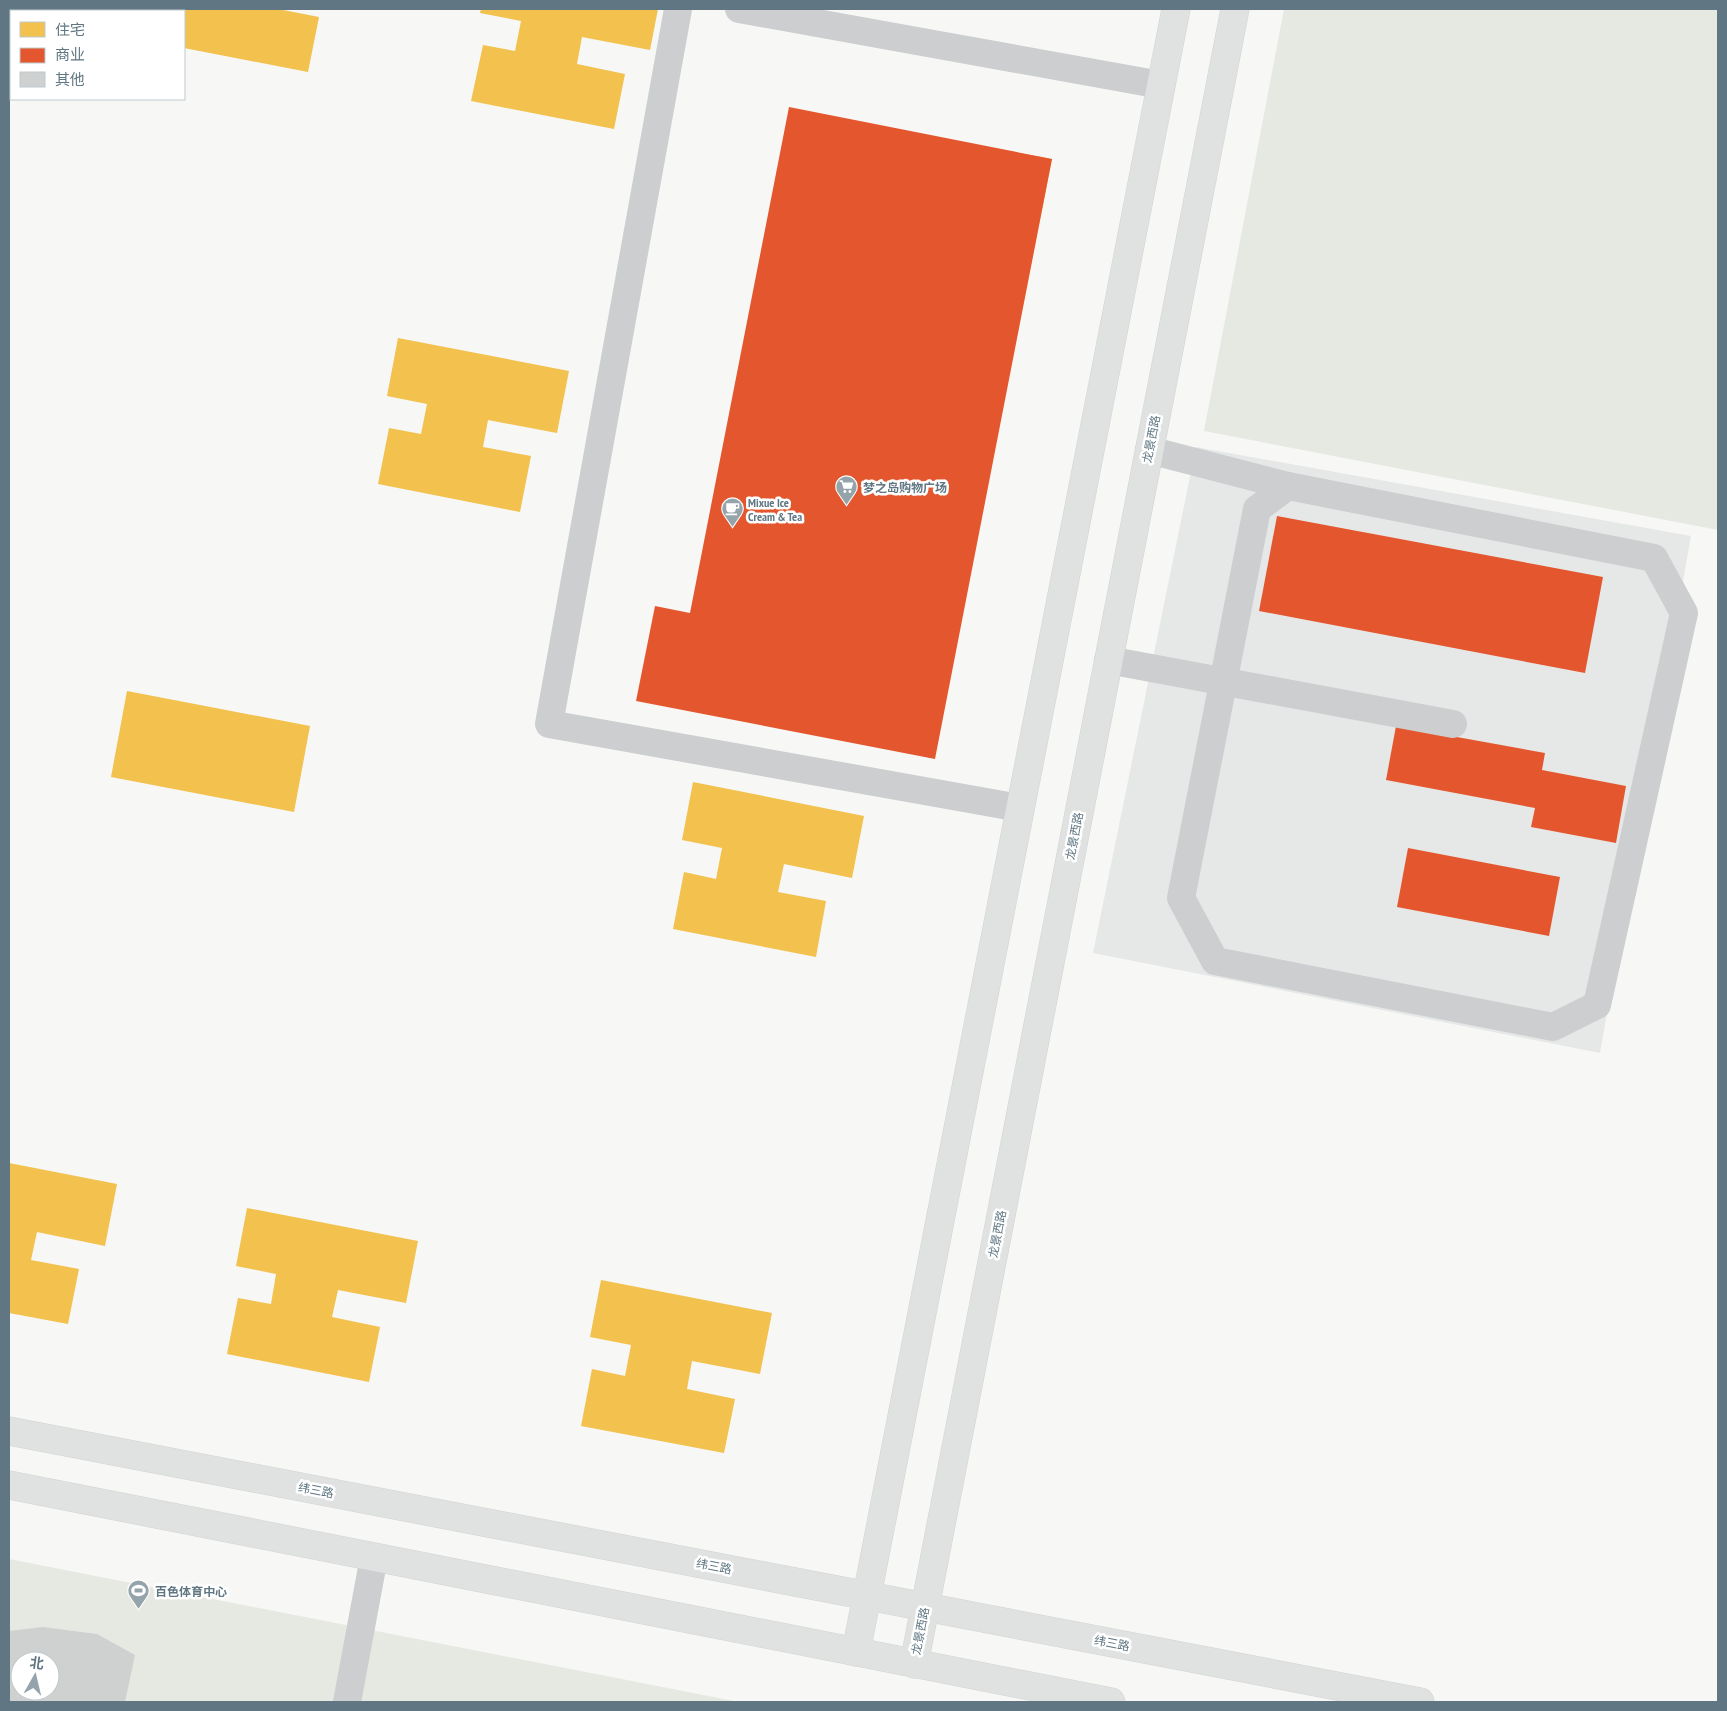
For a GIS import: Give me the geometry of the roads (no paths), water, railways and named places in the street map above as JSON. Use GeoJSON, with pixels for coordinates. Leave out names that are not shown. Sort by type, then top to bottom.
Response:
{"type":"FeatureCollection","features":[{"type":"Feature","properties":{"kind":"main road"},"geometry":{"type":"LineString","coordinates":[[856,1652],[1176,9]]}},
{"type":"Feature","properties":{"kind":"main road","name":"龙景西路"},"geometry":{"type":"LineString","coordinates":[[914,1664],[1234,9]]}},
{"type":"Feature","properties":{"kind":"main road","name":"纬三路"},"geometry":{"type":"LineString","coordinates":[[9,1430],[1420,1702]]}},
{"type":"Feature","properties":{"kind":"main road"},"geometry":{"type":"LineString","coordinates":[[9,1485],[1112,1702]]}},
{"type":"Feature","properties":{"kind":"lane"},"geometry":{"type":"LineString","coordinates":[[678,9],[549,724],[1020,808]]}},
{"type":"Feature","properties":{"kind":"lane"},"geometry":{"type":"LineString","coordinates":[[739,9],[1161,85]]}},
{"type":"Feature","properties":{"kind":"lane"},"geometry":{"type":"LineString","coordinates":[[1149,450],[1288,486],[1654,558],[1684,613],[1597,1005],[1553,1027],[1215,961],[1181,898],[1257,509],[1288,486]]}},
{"type":"Feature","properties":{"kind":"lane"},"geometry":{"type":"LineString","coordinates":[[1108,660],[1453,724]]}},
{"type":"Feature","properties":{"kind":"lane"},"geometry":{"type":"LineString","coordinates":[[347,1702],[374,1557]]}},
{"type":"Feature","properties":{"kind":"place","name":"梦之岛购物广场"},"geometry":{"type":"Point","coordinates":[847,506]}},
{"type":"Feature","properties":{"kind":"place","name":"Mixue Ice Cream & Tea"},"geometry":{"type":"Point","coordinates":[732,528]}},
{"type":"Feature","properties":{"kind":"place","name":"百色体育中心"},"geometry":{"type":"Point","coordinates":[139,1610]}}]}
